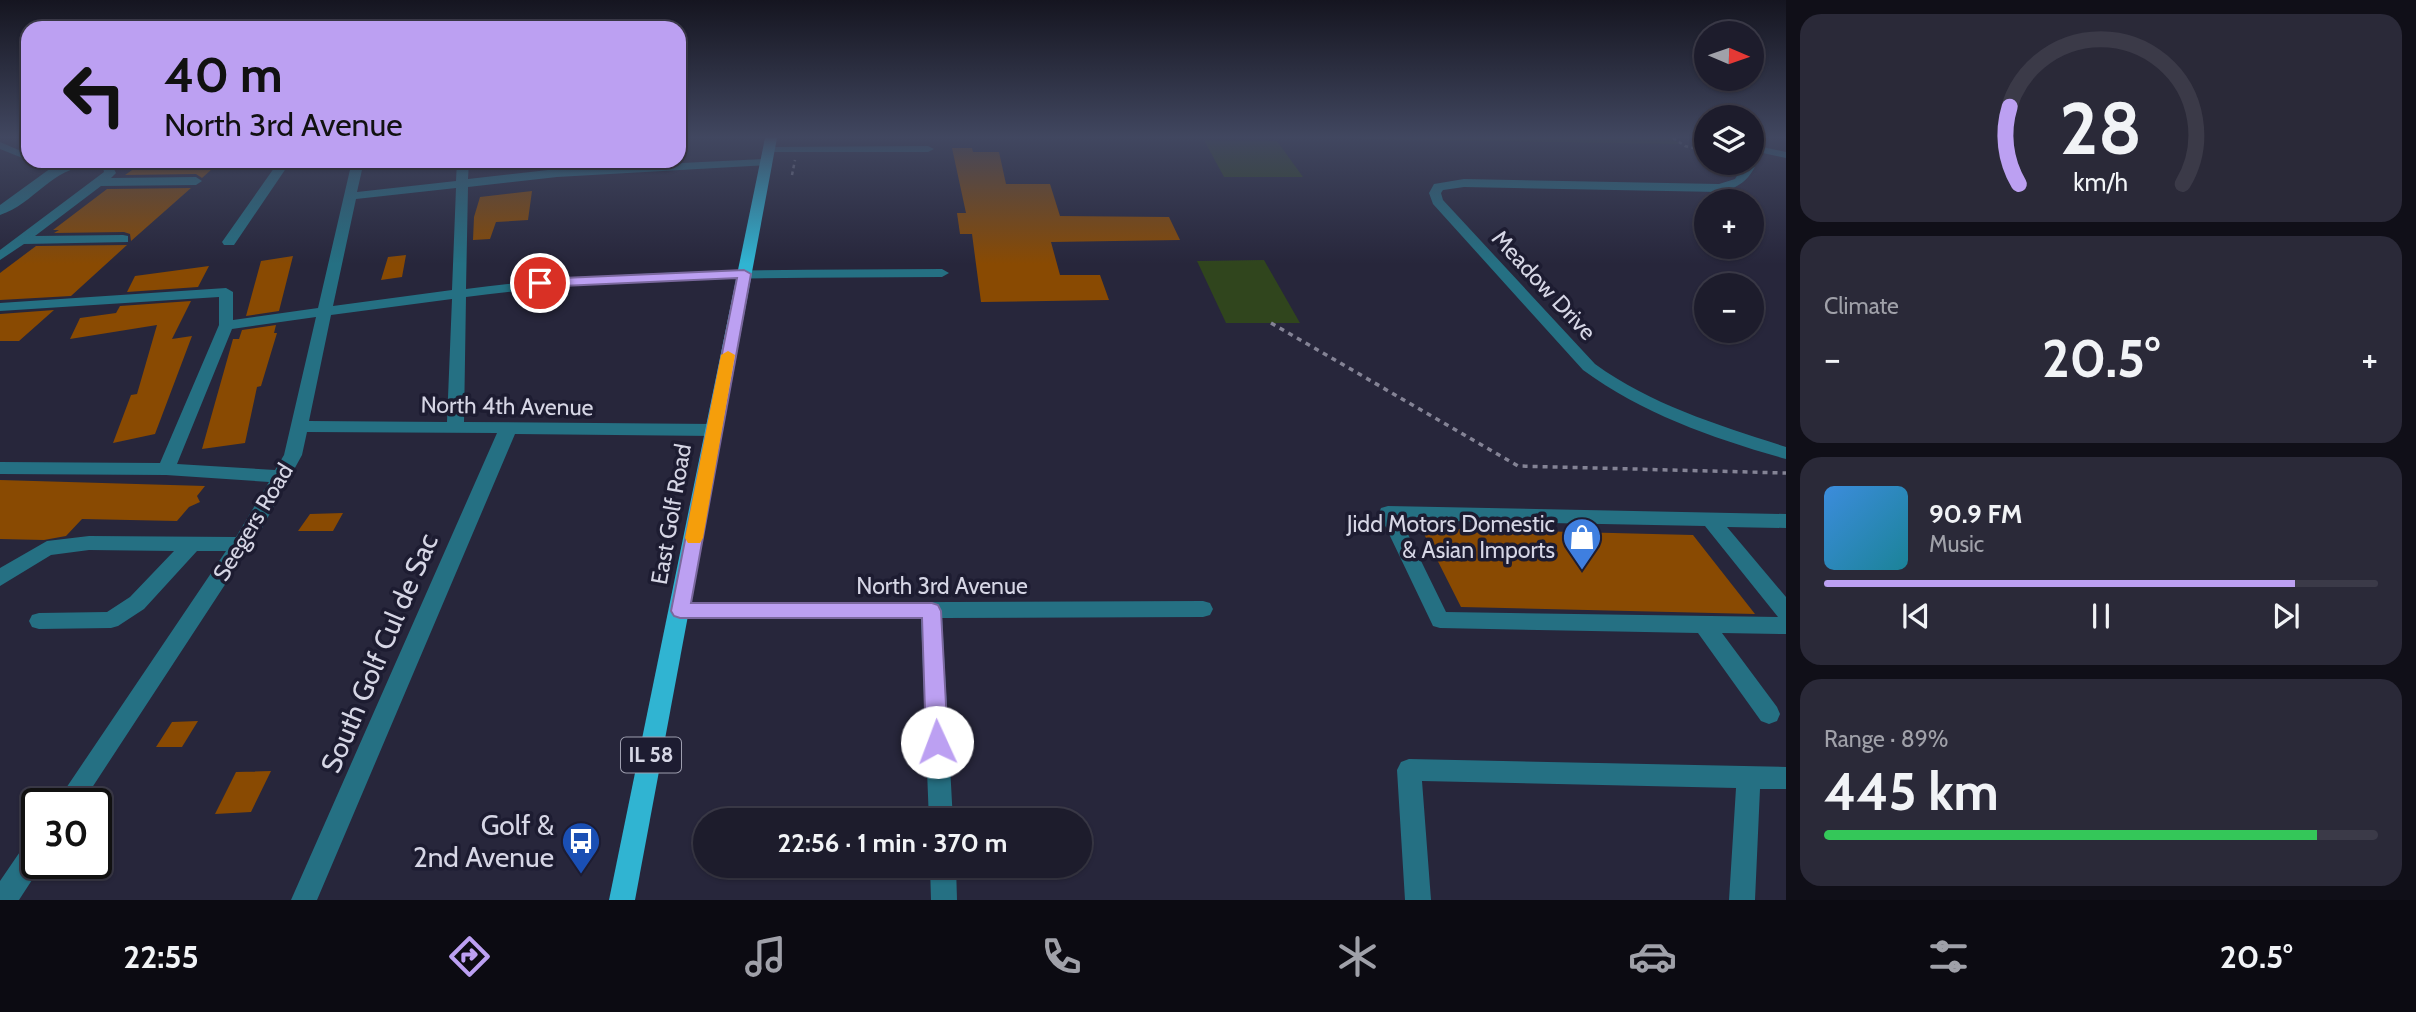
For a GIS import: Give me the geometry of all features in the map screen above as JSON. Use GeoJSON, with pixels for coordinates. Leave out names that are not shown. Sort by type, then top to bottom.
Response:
{"type":"FeatureCollection","features":[{"type":"Feature","properties":{"kind":"main road","name":"East Golf Road"},"geometry":{"type":"LineString","coordinates":[[622,900],[763,180]]}},
{"type":"Feature","properties":{"kind":"street"},"geometry":{"type":"LineString","coordinates":[[0,211],[43,180]]}},
{"type":"Feature","properties":{"kind":"street"},"geometry":{"type":"LineString","coordinates":[[0,256],[101,180]]}},
{"type":"Feature","properties":{"kind":"street"},"geometry":{"type":"LineString","coordinates":[[229,242],[272,180]]}},
{"type":"Feature","properties":{"kind":"street","name":"Seegers Road"},"geometry":{"type":"LineString","coordinates":[[78,788],[241,544],[293,455],[355,180]]}},
{"type":"Feature","properties":{"kind":"street"},"geometry":{"type":"LineString","coordinates":[[352,196],[483,180]]}},
{"type":"Feature","properties":{"kind":"street","name":"Meadow Drive"},"geometry":{"type":"LineString","coordinates":[[1743,180],[1737,185],[1718,188],[1464,183],[1438,187],[1435,194],[1437,201],[1446,211],[1589,367],[1608,383],[1647,403],[1786,453]]}},
{"type":"Feature","properties":{"kind":"street"},"geometry":{"type":"LineString","coordinates":[[99,182],[196,181]]}},
{"type":"Feature","properties":{"kind":"street"},"geometry":{"type":"LineString","coordinates":[[455,428],[462,182]]}},
{"type":"Feature","properties":{"kind":"street"},"geometry":{"type":"LineString","coordinates":[[21,240],[123,239]]}},
{"type":"Feature","properties":{"kind":"street"},"geometry":{"type":"LineString","coordinates":[[226,325],[540,283],[744,274],[942,273]]}},
{"type":"Feature","properties":{"kind":"street"},"geometry":{"type":"LineString","coordinates":[[0,307],[226,292],[226,325],[166,469]]}},
{"type":"Feature","properties":{"kind":"street","name":"North 4th Avenue"},"geometry":{"type":"LineString","coordinates":[[300,426],[713,430]]}},
{"type":"Feature","properties":{"kind":"street","name":"South Golf Cul de Sac"},"geometry":{"type":"LineString","coordinates":[[304,900],[508,429]]}},
{"type":"Feature","properties":{"kind":"street"},"geometry":{"type":"LineString","coordinates":[[0,468],[166,469],[282,477]]}},
{"type":"Feature","properties":{"kind":"street"},"geometry":{"type":"LineString","coordinates":[[1786,521],[1388,513],[1440,620],[1786,626]]}},
{"type":"Feature","properties":{"kind":"street"},"geometry":{"type":"LineString","coordinates":[[1711,520],[1786,612]]}},
{"type":"Feature","properties":{"kind":"street"},"geometry":{"type":"LineString","coordinates":[[0,578],[47,548],[89,543],[241,544]]}},
{"type":"Feature","properties":{"kind":"street"},"geometry":{"type":"LineString","coordinates":[[38,621],[111,620],[137,603],[192,544]]}},
{"type":"Feature","properties":{"kind":"street","name":"North 3rd Avenue"},"geometry":{"type":"LineString","coordinates":[[680,611],[1203,609]]}},
{"type":"Feature","properties":{"kind":"street"},"geometry":{"type":"LineString","coordinates":[[932,611],[940,808]]}},
{"type":"Feature","properties":{"kind":"street"},"geometry":{"type":"LineString","coordinates":[[1704,625],[1769,714]]}},
{"type":"Feature","properties":{"kind":"street"},"geometry":{"type":"LineString","coordinates":[[1418,900],[1409,770],[1786,778]]}},
{"type":"Feature","properties":{"kind":"street"},"geometry":{"type":"LineString","coordinates":[[1742,900],[1749,777]]}},
{"type":"Feature","properties":{"kind":"street"},"geometry":{"type":"LineString","coordinates":[[3,900],[21,873]]}},
{"type":"Feature","properties":{"kind":"street"},"geometry":{"type":"LineString","coordinates":[[943,878],[944,900]]}},
{"type":"Feature","properties":{"kind":"path"},"geometry":{"type":"LineString","coordinates":[[1271,323],[1518,466],[1786,473]]}},
{"type":"Feature","properties":{"kind":"green space"},"geometry":{"type":"Polygon","coordinates":[[[1264,260],[1300,323],[1226,323],[1197,261],[1264,260]]]}},
{"type":"Feature","properties":{"kind":"building"},"geometry":{"type":"Polygon","coordinates":[[[959,180],[1050,184],[1060,216],[1169,217],[1180,240],[1051,242],[1060,275],[1100,275],[1109,300],[981,302],[972,234],[960,234],[957,213],[966,213],[959,180]]]}},
{"type":"Feature","properties":{"kind":"building"},"geometry":{"type":"Polygon","coordinates":[[[191,188],[131,241],[130,234],[124,232],[54,233],[59,230],[53,230],[107,189],[191,188]]]}},
{"type":"Feature","properties":{"kind":"building"},"geometry":{"type":"Polygon","coordinates":[[[532,191],[528,220],[496,222],[490,239],[473,240],[474,217],[480,197],[532,191]]]}},
{"type":"Feature","properties":{"kind":"building"},"geometry":{"type":"Polygon","coordinates":[[[127,245],[71,296],[0,300],[0,273],[36,246],[127,245]]]}},
{"type":"Feature","properties":{"kind":"building"},"geometry":{"type":"Polygon","coordinates":[[[406,255],[402,277],[381,280],[388,257],[406,255]]]}},
{"type":"Feature","properties":{"kind":"building"},"geometry":{"type":"Polygon","coordinates":[[[293,256],[279,311],[246,316],[261,261],[293,256]]]}},
{"type":"Feature","properties":{"kind":"building"},"geometry":{"type":"Polygon","coordinates":[[[209,266],[198,287],[127,292],[135,276],[209,266]]]}},
{"type":"Feature","properties":{"kind":"building"},"geometry":{"type":"Polygon","coordinates":[[[191,301],[172,339],[192,336],[155,434],[113,443],[131,395],[137,394],[157,325],[70,339],[80,318],[116,313],[120,306],[191,301]]]}},
{"type":"Feature","properties":{"kind":"building"},"geometry":{"type":"Polygon","coordinates":[[[54,310],[19,341],[0,341],[0,314],[54,310]]]}},
{"type":"Feature","properties":{"kind":"building"},"geometry":{"type":"Polygon","coordinates":[[[276,325],[274,333],[277,333],[261,386],[257,387],[245,443],[202,449],[233,339],[239,339],[242,330],[276,325]]]}},
{"type":"Feature","properties":{"kind":"building"},"geometry":{"type":"Polygon","coordinates":[[[0,480],[205,486],[197,496],[200,502],[189,507],[177,521],[82,519],[66,536],[44,540],[0,539],[0,480]]]}},
{"type":"Feature","properties":{"kind":"building"},"geometry":{"type":"Polygon","coordinates":[[[343,513],[333,531],[298,531],[310,514],[343,513]]]}},
{"type":"Feature","properties":{"kind":"building","name":"Jidd Motors Domestic & Asian Imports"},"geometry":{"type":"Polygon","coordinates":[[[1421,528],[1693,535],[1755,614],[1461,607],[1421,528]]]}},
{"type":"Feature","properties":{"kind":"building"},"geometry":{"type":"Polygon","coordinates":[[[198,721],[182,747],[156,747],[172,722],[198,721]]]}},
{"type":"Feature","properties":{"kind":"building"},"geometry":{"type":"Polygon","coordinates":[[[271,771],[251,812],[215,814],[236,772],[271,771]]]}},
{"type":"Feature","properties":{"kind":"slow traffic"},"geometry":{"type":"LineString","coordinates":[[694,538],[728,355]]}},
{"type":"Feature","properties":{"kind":"place","name":"Jidd Motors Domestic & Asian Imports"},"geometry":{"type":"Point","coordinates":[1582,571]}},
{"type":"Feature","properties":{"kind":"place","name":"Golf & 2nd Avenue"},"geometry":{"type":"Point","coordinates":[581,875]}},
{"type":"Feature","properties":{"kind":"route"},"geometry":{"type":"LineString","coordinates":[[540,283],[744,274],[680,611],[932,611],[937,742]]}}]}
